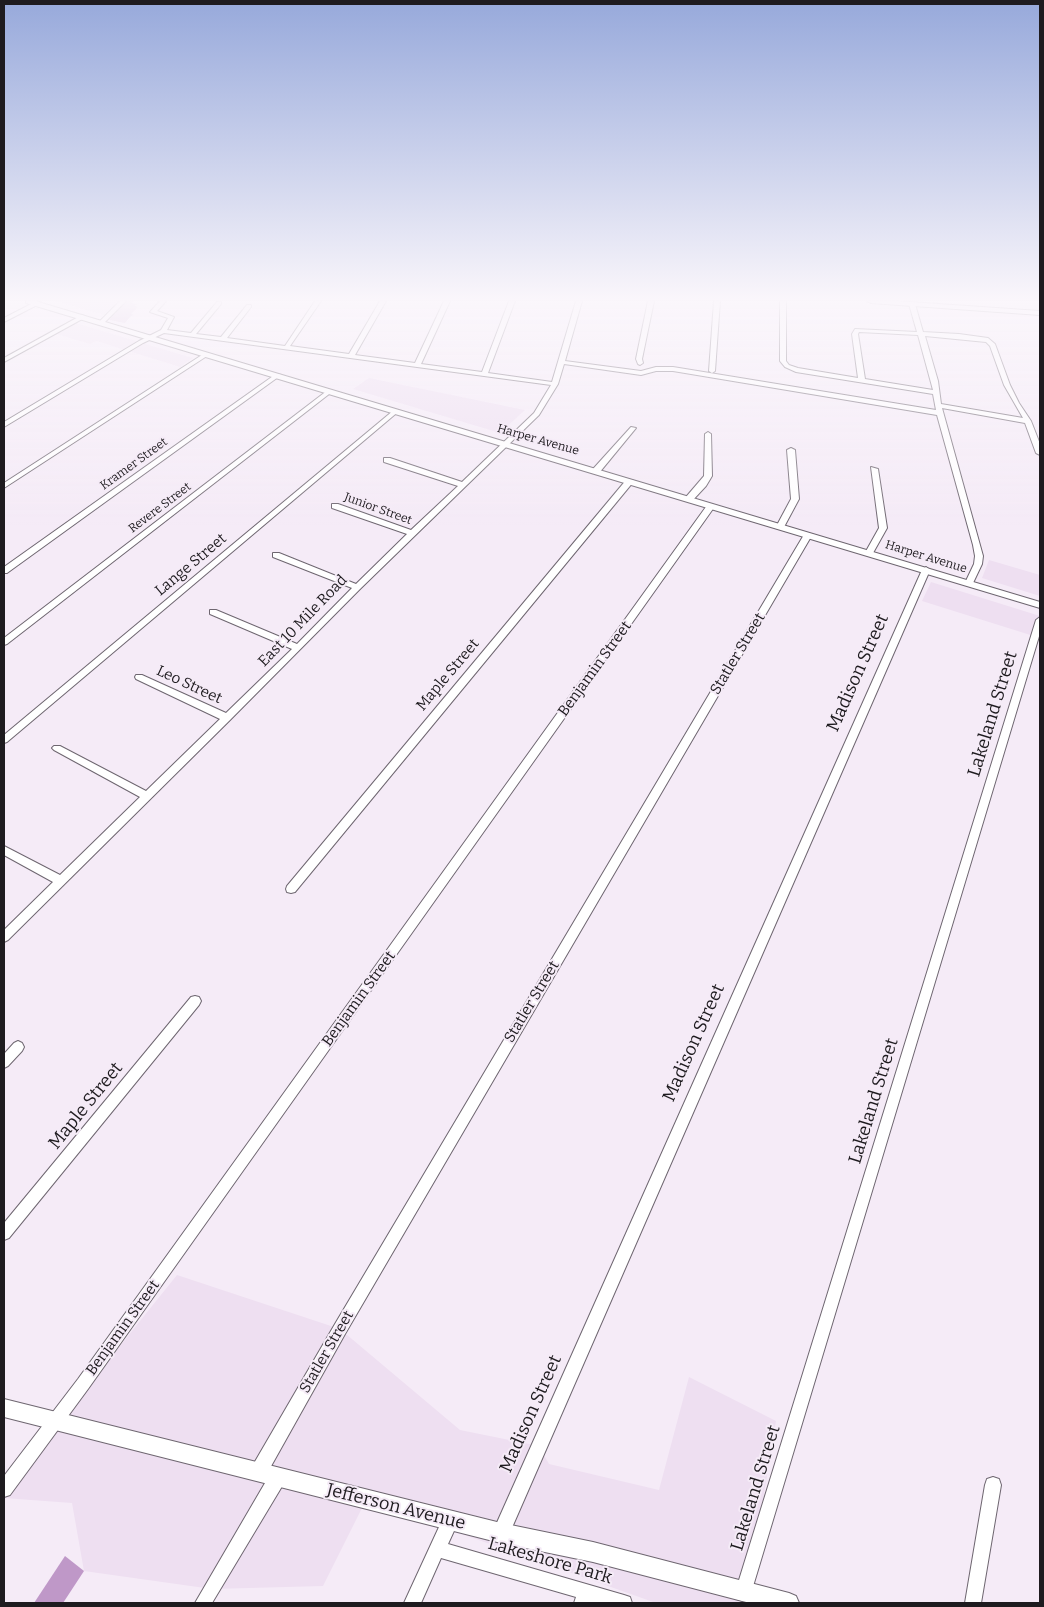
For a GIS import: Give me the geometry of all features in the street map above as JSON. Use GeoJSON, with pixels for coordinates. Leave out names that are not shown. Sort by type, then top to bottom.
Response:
{"type":"FeatureCollection","features":[{"type":"Feature","properties":{"kind":"main road","name":"Harper Avenue"},"geometry":{"type":"LineString","coordinates":[[278,376],[630,480],[1040,605]]}},
{"type":"Feature","properties":{"kind":"main road","name":"Jefferson Avenue"},"geometry":{"type":"LineString","coordinates":[[4,1408],[53,1422],[259,1471],[501,1533],[593,1552],[743,1593],[789,1603]]}},
{"type":"Feature","properties":{"kind":"street"},"geometry":{"type":"LineString","coordinates":[[4,425],[85,376]]}},
{"type":"Feature","properties":{"kind":"street"},"geometry":{"type":"LineString","coordinates":[[4,486],[173,376]]}},
{"type":"Feature","properties":{"kind":"street","name":"Kramer Street"},"geometry":{"type":"LineString","coordinates":[[4,571],[278,376]]}},
{"type":"Feature","properties":{"kind":"street"},"geometry":{"type":"LineString","coordinates":[[498,376],[555,384]]}},
{"type":"Feature","properties":{"kind":"street","name":"East 10 Mile Road"},"geometry":{"type":"LineString","coordinates":[[4,937],[298,648],[357,587],[537,414],[555,384],[558,376]]}},
{"type":"Feature","properties":{"kind":"street"},"geometry":{"type":"LineString","coordinates":[[714,376],[1028,421]]}},
{"type":"Feature","properties":{"kind":"street"},"geometry":{"type":"LineString","coordinates":[[836,376],[936,392]]}},
{"type":"Feature","properties":{"kind":"street"},"geometry":{"type":"LineString","coordinates":[[861,376],[862,380]]}},
{"type":"Feature","properties":{"kind":"street"},"geometry":{"type":"LineString","coordinates":[[933,376],[939,409],[979,556],[969,583]]}},
{"type":"Feature","properties":{"kind":"street"},"geometry":{"type":"LineString","coordinates":[[1005,376],[1016,404],[1028,421],[1040,453]]}},
{"type":"Feature","properties":{"kind":"street","name":"Revere Street"},"geometry":{"type":"LineString","coordinates":[[4,642],[330,391]]}},
{"type":"Feature","properties":{"kind":"street","name":"Lange Street"},"geometry":{"type":"LineString","coordinates":[[4,740],[396,411]]}},
{"type":"Feature","properties":{"kind":"street"},"geometry":{"type":"LineString","coordinates":[[596,471],[633,428]]}},
{"type":"Feature","properties":{"kind":"street"},"geometry":{"type":"LineString","coordinates":[[689,499],[704,484],[708,476],[708,434]]}},
{"type":"Feature","properties":{"kind":"street"},"geometry":{"type":"LineString","coordinates":[[780,527],[795,499],[790,450]]}},
{"type":"Feature","properties":{"kind":"street"},"geometry":{"type":"LineString","coordinates":[[387,460],[464,485]]}},
{"type":"Feature","properties":{"kind":"street"},"geometry":{"type":"LineString","coordinates":[[869,553],[884,528],[874,469]]}},
{"type":"Feature","properties":{"kind":"street","name":"Maple Street"},"geometry":{"type":"LineString","coordinates":[[291,889],[630,480]]}},
{"type":"Feature","properties":{"kind":"street","name":"Junior Street"},"geometry":{"type":"LineString","coordinates":[[335,506],[414,534]]}},
{"type":"Feature","properties":{"kind":"street","name":"Benjamin Street"},"geometry":{"type":"LineString","coordinates":[[4,1489],[83,1384],[712,506]]}},
{"type":"Feature","properties":{"kind":"street","name":"Statler Street"},"geometry":{"type":"LineString","coordinates":[[259,1471],[340,1328],[808,535]]}},
{"type":"Feature","properties":{"kind":"street"},"geometry":{"type":"LineString","coordinates":[[276,555],[357,587]]}},
{"type":"Feature","properties":{"kind":"street","name":"Madison Street"},"geometry":{"type":"LineString","coordinates":[[501,1533],[926,570]]}},
{"type":"Feature","properties":{"kind":"street"},"geometry":{"type":"LineString","coordinates":[[213,612],[298,648]]}},
{"type":"Feature","properties":{"kind":"street","name":"Lakeland Street"},"geometry":{"type":"LineString","coordinates":[[743,1593],[1040,620]]}},
{"type":"Feature","properties":{"kind":"street","name":"Leo Street"},"geometry":{"type":"LineString","coordinates":[[139,677],[227,718]]}},
{"type":"Feature","properties":{"kind":"street"},"geometry":{"type":"LineString","coordinates":[[57,748],[147,796]]}},
{"type":"Feature","properties":{"kind":"street"},"geometry":{"type":"LineString","coordinates":[[4,850],[61,881]]}},
{"type":"Feature","properties":{"kind":"street","name":"Maple Street"},"geometry":{"type":"LineString","coordinates":[[4,1233],[195,1001]]}},
{"type":"Feature","properties":{"kind":"street"},"geometry":{"type":"LineString","coordinates":[[4,1062],[18,1047]]}},
{"type":"Feature","properties":{"kind":"street"},"geometry":{"type":"LineString","coordinates":[[203,1603],[278,1477]]}},
{"type":"Feature","properties":{"kind":"street"},"geometry":{"type":"LineString","coordinates":[[974,1603],[994,1486]]}},
{"type":"Feature","properties":{"kind":"street"},"geometry":{"type":"LineString","coordinates":[[412,1603],[451,1520]]}},
{"type":"Feature","properties":{"kind":"street","name":"Lakeshore Park"},"geometry":{"type":"LineString","coordinates":[[437,1549],[584,1598],[624,1603]]}},
{"type":"Feature","properties":{"kind":"shaded area"},"geometry":{"type":"Polygon","coordinates":[[[369,378],[525,410],[500,433],[353,389],[369,378]]]}},
{"type":"Feature","properties":{"kind":"shaded area"},"geometry":{"type":"Polygon","coordinates":[[[989,560],[1040,575],[1040,596],[982,578],[989,560]]]}},
{"type":"Feature","properties":{"kind":"shaded area"},"geometry":{"type":"Polygon","coordinates":[[[931,582],[1040,616],[1040,638],[922,601],[931,582]]]}},
{"type":"Feature","properties":{"kind":"shaded area"},"geometry":{"type":"Polygon","coordinates":[[[177,1275],[340,1329],[460,1430],[539,1446],[549,1464],[659,1490],[689,1377],[776,1421],[746,1603],[656,1603],[366,1500],[323,1586],[212,1589],[84,1571],[72,1503],[4,1498],[4,1490],[177,1275]]]}},
{"type":"Feature","properties":{"kind":"shaded area"},"geometry":{"type":"Polygon","coordinates":[[[65,1556],[84,1571],[63,1603],[34,1603],[65,1556]]]}}]}
